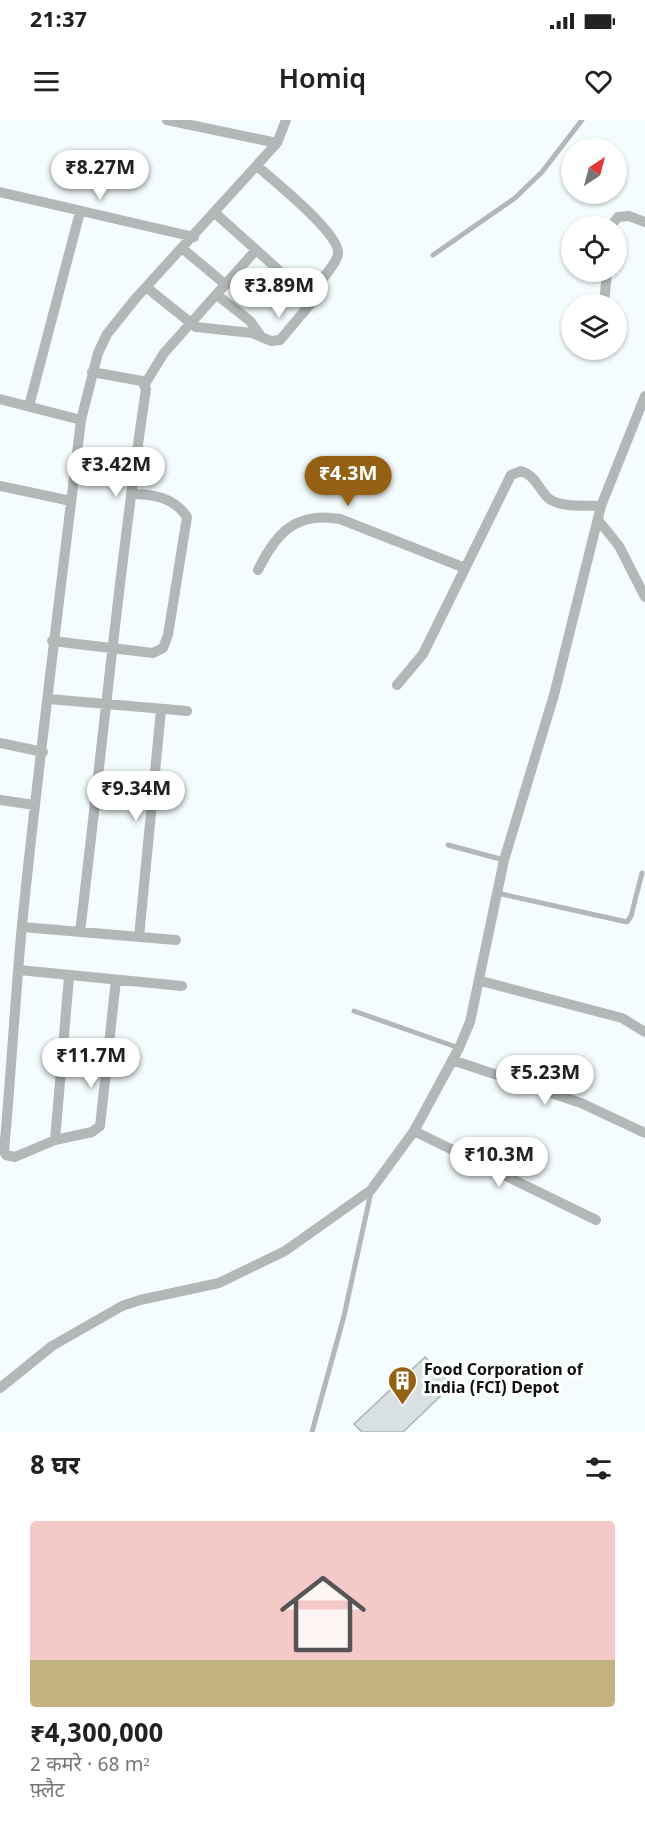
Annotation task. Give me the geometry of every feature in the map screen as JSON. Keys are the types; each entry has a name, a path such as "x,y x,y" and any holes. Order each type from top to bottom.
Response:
{"street":[{"path":"167,120 277,142"},
{"path":"116,980 100,1126 92,1132 56,1140 10,1157 4,1151 5,1078 49,699 52,640 81,420 92,372 98,353 108,334 277,142 286,120"},
{"path":"257,166 322,225 337,248 338,256 308,296"},
{"path":"0,192 194,237"},
{"path":"29,406 80,212"},
{"path":"147,287 190,324 204,329 260,335 271,341 279,340 313,301 215,213"},
{"path":"627,216 645,222"},
{"path":"183,249 226,285"},
{"path":"80,932 107,704 111,648 145,384 164,353 256,250"},
{"path":"217,295 250,321 260,335"},
{"path":"92,372 142,381 145,384"},
{"path":"0,1388 52,1346 112,1311 140,1300 190,1291 232,1278 285,1251 371,1190 414,1131 459,1048 470,1022 481,981 504,860 554,695 601,506 645,396"},
{"path":"0,399 81,420"},
{"path":"397,685 420,660 508,480 515,473 521,471 533,477 547,496 557,502 601,506"},
{"path":"0,486 71,501"},
{"path":"52,640 153,653 163,648 168,635 187,522 185,514 164,498 149,494 131,494"},
{"path":"258,570 268,550 282,533 308,518 322,516 340,519 465,568"},
{"path":"599,521 618,546 645,597"},
{"path":"49,699 187,711"},
{"path":"140,937 160,710"},
{"path":"0,743 43,752"},
{"path":"0,800 35,805"},
{"path":"22,927 176,940"},
{"path":"19,970 69,977 182,986"},
{"path":"56,1140 69,977"},
{"path":"481,981 622,1018 645,1032"},
{"path":"452,1060 581,1103 645,1133"},
{"path":"414,1131 596,1220"}],"lane":[{"path":"433,255 515,198 542,172 582,120"},
{"path":"448,845 504,860"},
{"path":"497,893 627,922 631,916 642,873"},
{"path":"354,1011 459,1048"},
{"path":"312,1432 344,1316 371,1190"}],"building":[{"name":"Food Corporation of India (FCI) Depot","path":"425,1357 452,1385 403,1432 362,1432 354,1424"}],"place":[{"name":"Food Corporation of India (FCI) Depot","path":"403,1406"}]}
